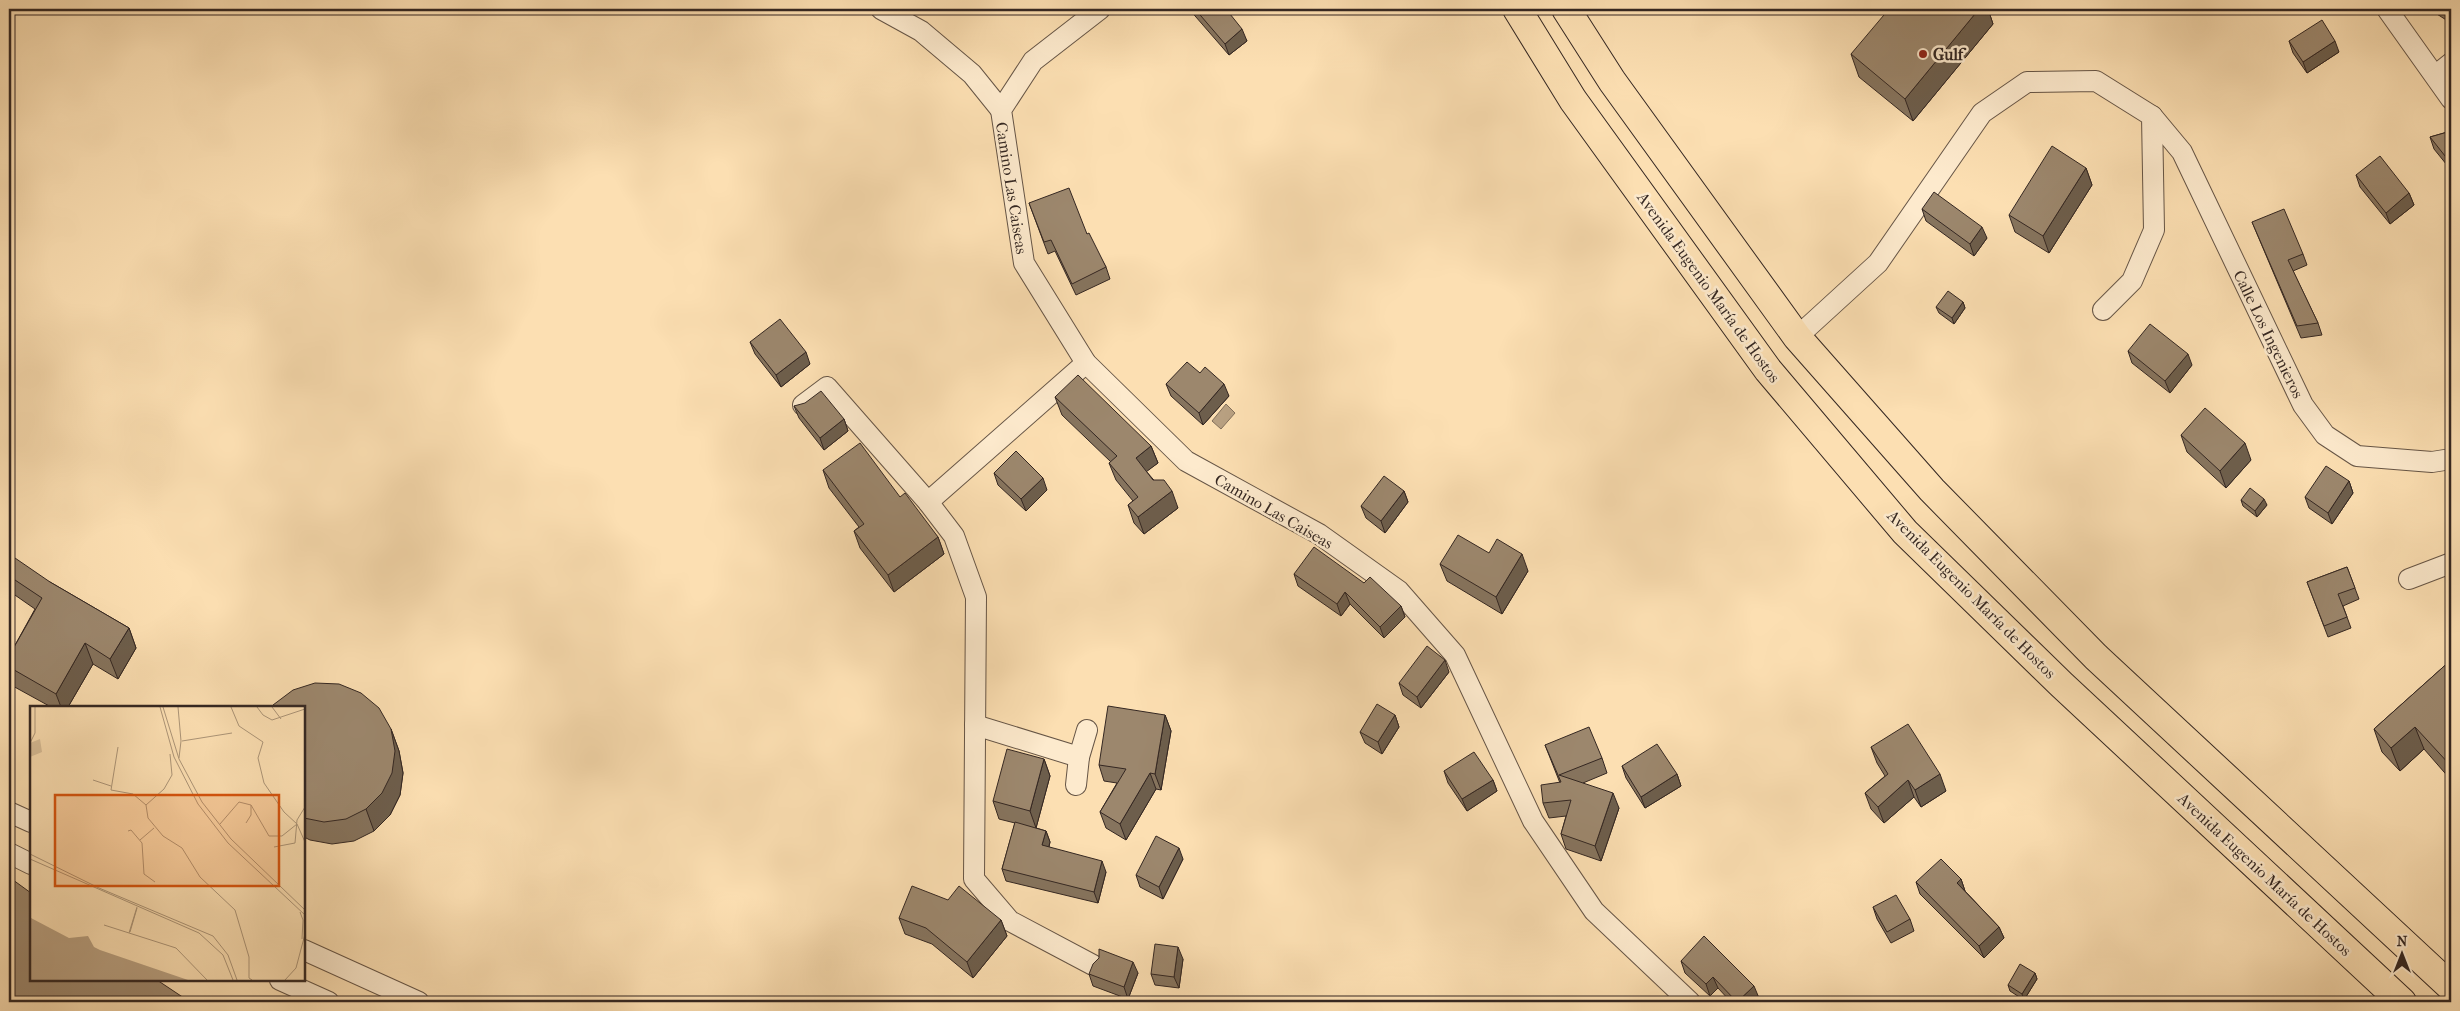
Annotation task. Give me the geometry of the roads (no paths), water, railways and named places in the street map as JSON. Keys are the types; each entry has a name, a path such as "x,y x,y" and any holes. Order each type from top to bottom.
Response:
{"highway":[{"name":"Avenida Eugenio María de Hostos","path":"1517,9 1573,100 1768,370 1905,532 2061,684 2402,1002"},
{"path":"1566,9 1612,81 1797,337 1932,490 2096,657 2451,987"}],"street":[{"path":"881,9 921,31 972,74 1000,110"},
{"name":"Camino Las Caiseas","path":"1100,9 1033,61 1000,110 1024,263 1086,363 1186,461 1319,534 1399,591 1455,655 1532,821 1594,911 1690,1002"},
{"path":"2387,9 2444,69 2451,99"},
{"name":"Calle Los Ingenieros","path":"1797,337 1878,263 1982,113 2027,82 2096,82 2152,116 2182,152 2303,405 2326,435 2357,456 2432,462 2451,460"},
{"path":"2103,310 2132,281 2154,230 2152,116"},
{"path":"928,502 1086,363"},
{"path":"803,405 827,387 928,502 954,536 976,597 974,879 1010,921 1093,965"},
{"path":"2410,578 2451,563"},
{"path":"974,725 1079,757"},
{"path":"1076,785 1079,757 1087,730"},
{"path":"9,812 30,822"},
{"path":"9,853 30,864"},
{"path":"305,950 406,1000"},
{"path":"282,981 329,1002"}],"place":[{"name":"Gulf","path":"1923,54"}]}
